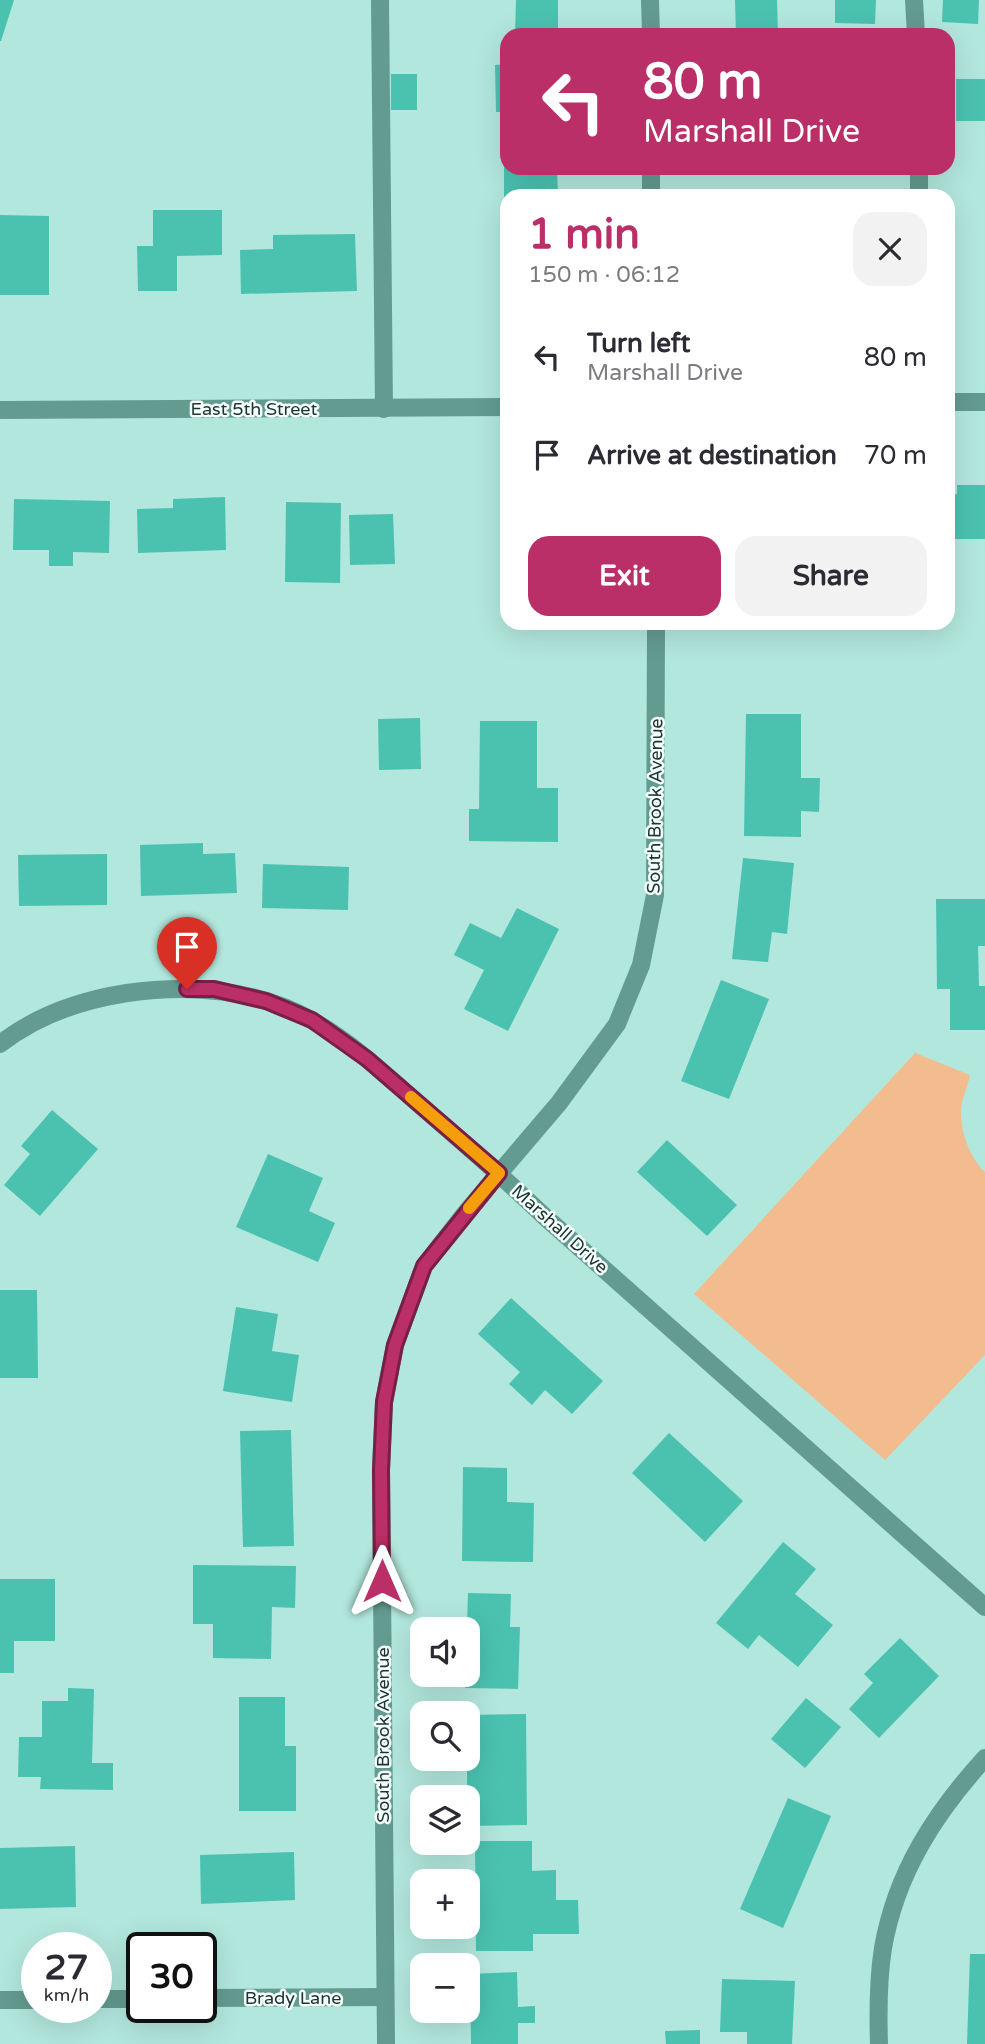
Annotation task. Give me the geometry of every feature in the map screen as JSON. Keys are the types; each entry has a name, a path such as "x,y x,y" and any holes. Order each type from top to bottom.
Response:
{"street":[{"path":"380,0 384,409"},
{"path":"650,0 650,28"},
{"path":"914,0 916,28"},
{"path":"955,402 985,402"},
{"name":"East 5th Street","path":"0,410 500,407"},
{"name":"South Brook Avenue","path":"386,2044 381,1484 384,1402 395,1345 424,1266 559,1103 617,1024 640,965 655,895 656,630"},
{"name":"Marshall Drive","path":"0,1044 13,1034 49,1016 92,999 161,988 214,989 266,1001 312,1020 367,1059 499,1173 554,1225 985,1606"},
{"path":"879,2044 878,2009 883,1949 895,1901 921,1843 953,1793 985,1758"},
{"name":"Brady Lane","path":"217,1998 385,1997"},
{"path":"0,2000 21,2000"}],"shaded area":[{"path":"915,1053 970,1075 961,1117 970,1151 985,1172 985,1355 885,1460 694,1294"}],"building":[{"path":"0,0 14,0 1,41 0,41"},
{"path":"516,0 558,0 558,28 515,28"},
{"path":"735,0 777,0 778,28 736,28"},
{"path":"835,0 876,0 875,24 835,23"},
{"path":"943,0 979,0 978,24 942,22"},
{"path":"495,65 500,65 500,112 496,112"},
{"path":"391,74 417,74 417,110 391,110"},
{"path":"956,79 985,79 985,121 956,121"},
{"path":"504,175 557,175 558,189 504,189"},
{"path":"153,210 222,210 222,255 177,256 177,291 138,291 137,246 153,246"},
{"path":"0,215 49,216 49,295 0,295"},
{"path":"355,234 357,291 241,294 240,250 273,249 273,235"},
{"path":"957,485 985,485 985,539 955,539"},
{"path":"225,497 226,550 138,553 137,509 173,508 173,499"},
{"path":"14,499 110,501 109,553 73,552 73,566 49,566 49,550 13,550"},
{"path":"286,502 341,503 340,583 285,582"},
{"path":"393,514 395,564 350,565 349,515"},
{"path":"746,714 801,714 801,778 820,778 819,812 801,811 801,837 744,836"},
{"path":"420,718 421,769 379,770 378,719"},
{"path":"480,721 537,721 537,788 558,788 558,842 469,841 469,809 479,809"},
{"path":"203,843 203,854 235,853 237,893 141,896 140,845"},
{"path":"107,854 107,905 19,906 18,855"},
{"path":"743,858 794,863 787,934 772,932 768,962 732,959"},
{"path":"263,864 349,867 348,910 262,908"},
{"path":"936,899 985,899 985,946 978,946 979,986 985,986 985,1030 950,1030 950,989 937,989"},
{"path":"517,908 559,929 508,1031 464,1009 484,970 454,955 470,923 501,938"},
{"path":"721,980 769,999 729,1099 681,1081"},
{"path":"52,1110 98,1149 40,1216 4,1185 30,1154 21,1146"},
{"path":"667,1140 737,1205 707,1236 637,1172"},
{"path":"268,1154 323,1178 309,1211 335,1223 318,1262 236,1227"},
{"path":"0,1290 37,1290 38,1378 0,1378"},
{"path":"511,1298 603,1381 572,1414 545,1390 532,1405 509,1384 520,1372 478,1334"},
{"path":"236,1307 278,1314 272,1351 299,1355 292,1402 223,1391"},
{"path":"291,1430 294,1546 243,1547 240,1431"},
{"path":"669,1433 743,1501 705,1542 632,1473"},
{"path":"463,1467 507,1468 507,1502 534,1503 533,1562 462,1561"},
{"path":"783,1542 816,1569 795,1594 833,1625 798,1667 759,1635 748,1649 716,1623"},
{"path":"193,1565 296,1566 295,1608 272,1607 271,1659 213,1658 213,1624 193,1624"},
{"path":"0,1579 55,1579 55,1641 14,1641 14,1673 0,1673"},
{"path":"468,1593 511,1594 510,1627 520,1627 518,1689 465,1688 480,1687 480,1617 467,1617"},
{"path":"900,1638 939,1676 879,1738 849,1709 873,1683 864,1674"},
{"path":"68,1688 94,1689 92,1763 113,1763 113,1790 40,1789 41,1777 18,1777 19,1737 42,1737 42,1701 68,1701"},
{"path":"239,1697 285,1697 285,1746 296,1746 296,1811 239,1811"},
{"path":"806,1698 841,1727 805,1768 771,1739"},
{"path":"526,1714 527,1825 480,1826 480,1785 467,1785 467,1771 480,1771 480,1715"},
{"path":"788,1798 831,1816 783,1928 740,1909"},
{"path":"480,1841 532,1841 532,1871 556,1870 556,1900 578,1900 579,1934 533,1934 533,1951 476,1951 476,1939 480,1939 480,1869 475,1869 475,1855 480,1855"},
{"path":"75,1846 76,1907 0,1909 0,1848"},
{"path":"294,1852 295,1900 201,1904 200,1855"},
{"path":"970,1954 985,1954 985,2044 967,2044"},
{"path":"517,1972 518,2007 535,2006 535,2023 518,2023 518,2044 471,2044 471,2023 480,2023 480,1974"},
{"path":"722,1979 795,1981 792,2044 747,2044 747,2032 720,2032"},
{"path":"700,2030 700,2044 666,2044 665,2031"}],"slow traffic":[{"path":"411,1097 499,1173 469,1208"}],"route":[{"path":"187,989 214,989 266,1001 312,1020 367,1059 499,1173 424,1266 395,1345 384,1402 381,1470 382,1581"}]}
